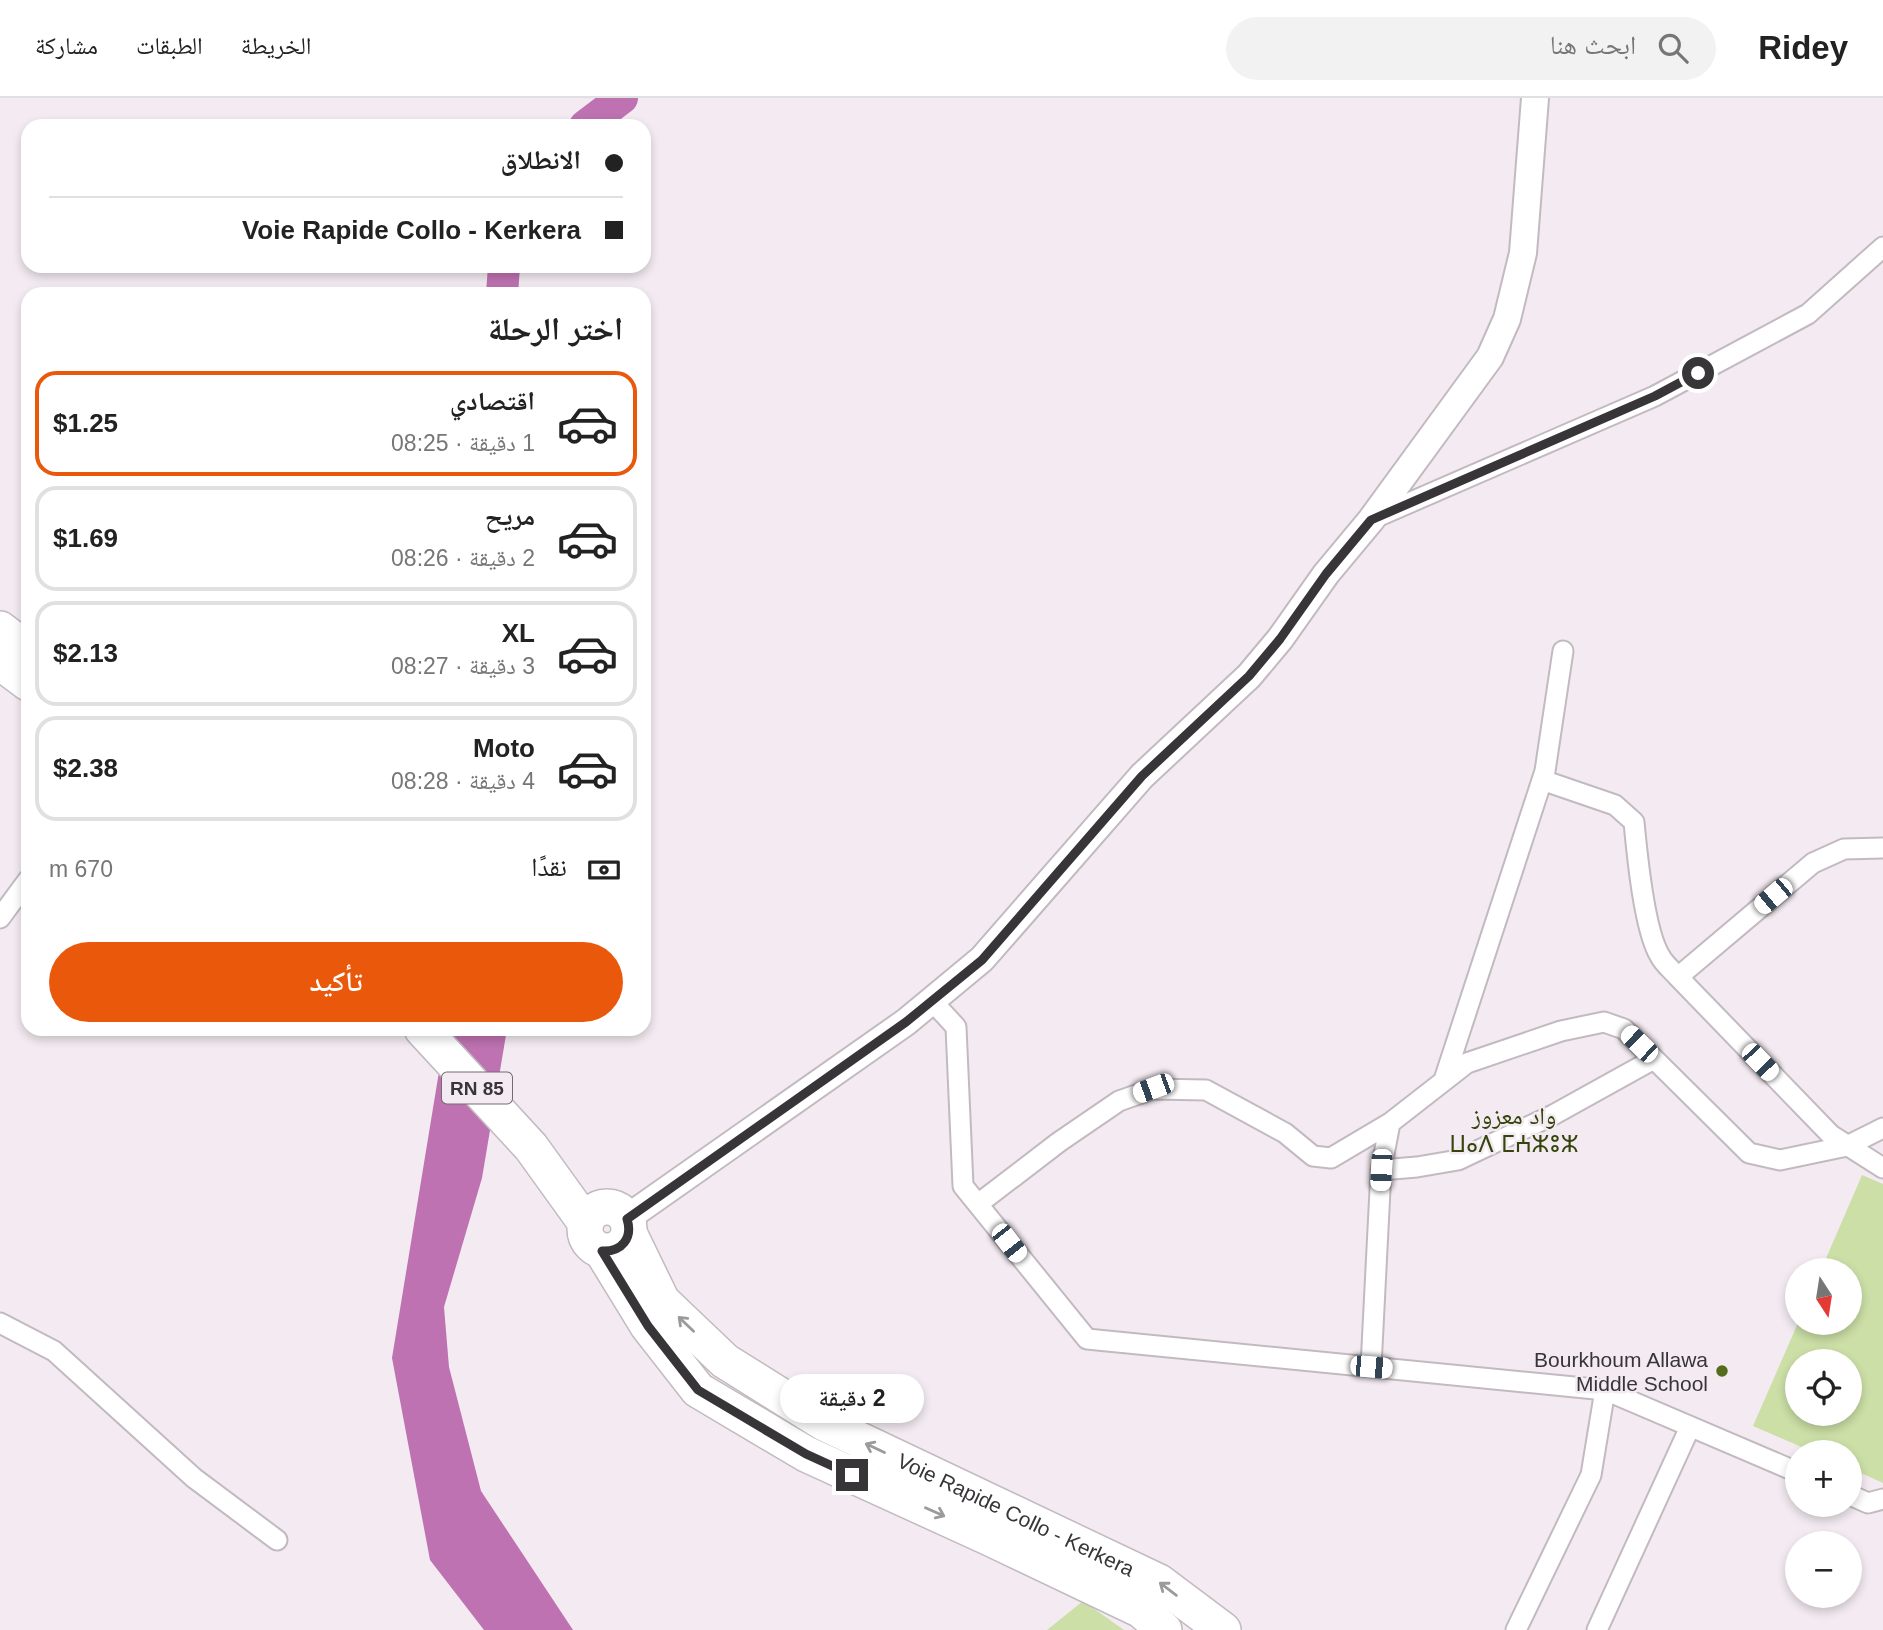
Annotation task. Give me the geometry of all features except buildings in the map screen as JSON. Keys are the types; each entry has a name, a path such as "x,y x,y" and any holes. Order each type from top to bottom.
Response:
{"highway":[{"path":"0,629 21,645"},
{"path":"0,662 21,678"},
{"name":"Voie Rapide Collo - Kerkera","path":"429,1036 538,1140"},
{"name":"Voie Rapide Collo - Kerkera","path":"453,1036 609,1227 662,1301 725,1361 824,1423 1159,1582 1223,1630"},
{"name":"Voie Rapide Collo - Kerkera","path":"609,1227 648,1326 698,1390 806,1454 1141,1610 1164,1630"}],"main road":[{"path":"609,1227 906,1022 982,960 1142,776 1249,676 1280,639 1490,358 1507,319 1522,253 1535,98"}],"street":[{"path":"1371,520 1655,396 1808,314 1883,247"},
{"path":"1444,1080 1542,779 1563,651"},
{"path":"1542,779 1615,805 1634,822 1637,862 1652,936 1660,956 1831,1135 1883,1168"},
{"path":"1678,977 1812,863 1844,849 1883,848"},
{"path":"0,918 21,890"},
{"path":"932,1000 956,1027 963,1186 1087,1339 1605,1390 1785,1467"},
{"path":"978,1204 1059,1142 1119,1101 1153,1088 1206,1090 1285,1133 1313,1156 1332,1158 1390,1123 1467,1063 1561,1031 1604,1022 1623,1029 1749,1153 1780,1160 1846,1146 1883,1128"},
{"path":"1381,1170 1458,1160 1553,1115 1654,1059"},
{"path":"1371,1367 1381,1170 1390,1123"},
{"path":"0,1322 54,1351 194,1478 277,1540"},
{"path":"1516,1630 1591,1475 1605,1390"},
{"path":"1597,1630 1690,1427"},
{"path":"1862,1500 1868,1503 1883,1499"}],"green space":[{"path":"1862,1175 1883,1184 1883,1483 1862,1473 1862,1440 1785,1440 1753,1426 1785,1353 1785,1426 1862,1426 1862,1349 1787,1349 1793,1335 1862,1335 1862,1258 1826,1258"},
{"path":"1083,1601 1124,1630 1047,1630"}],"shaded area":[{"path":"445,1036 506,1036 482,1178 444,1307 449,1367 481,1491 573,1630 484,1630 430,1560 392,1358"}],"waterway":[{"path":"594,119 622,98"},
{"path":"502,287 504,273"}],"place":[{"name":"Bourkhoum Allawa Middle School","path":"1722,1371"}],"district":[{"name":"واد معزوز ⵡⴰⴷ ⵎⵄⵣⵓⵣ","path":"1514,1129"}],"route":[{"path":"852,1475 806,1454 698,1390 648,1326 602,1251 616,1250 627,1240 627,1219 906,1022 982,960 1142,776 1249,676 1280,639 1326,574 1371,520 1655,396 1698,373"}]}
